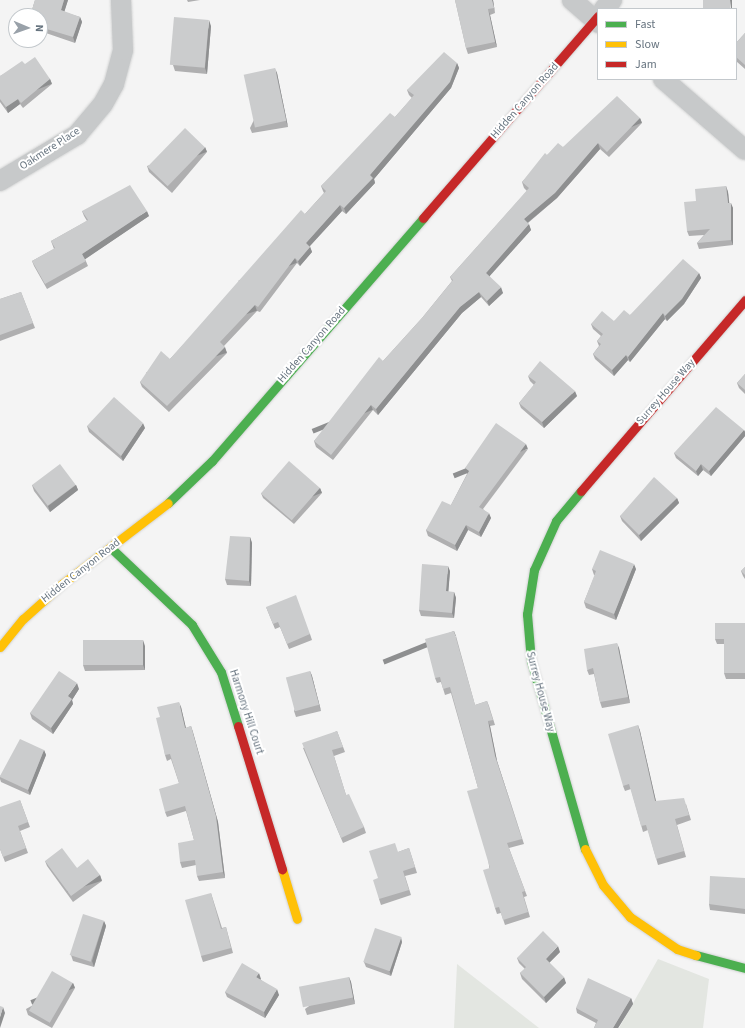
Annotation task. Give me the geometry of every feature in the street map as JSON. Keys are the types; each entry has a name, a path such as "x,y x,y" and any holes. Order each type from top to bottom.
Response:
{"street":[{"name":"Oakmere Place","path":"0,181 77,135 103,104 114,84 123,50 121,0"},
{"path":"572,0 597,16"},
{"name":"Hidden Canyon Road","path":"606,8 612,0"},
{"name":"Hidden Canyon Road","path":"0,647 23,619 62,584 111,548 170,501 212,460 597,19"},
{"path":"664,80 745,150"},
{"name":"Surrey House Way","path":"745,300 556,521 534,570 526,614 531,661 580,838 603,885 630,917 671,946 701,959 745,968"},
{"name":"Harmony Hill Court","path":"111,548 188,621 221,672 297,919"}],"shaded area":[{"path":"658,959 709,979 703,1028 619,1028"},
{"path":"457,964 539,1028 454,1028"}],"building":[{"path":"35,0 64,0 61,10 80,17 73,37 48,29 48,8 33,8"},
{"path":"455,0 492,0 494,8 488,9 495,42 466,48"},
{"path":"703,0 730,0 730,8 703,8"},
{"path":"174,17 209,20 205,68 170,65"},
{"path":"745,33 745,65 737,58 737,42"},
{"path":"444,52 457,63 450,82 370,175 373,178 344,208 340,205 306,243 310,247 298,261 295,258 258,307 255,305 220,342 225,347 167,406 140,382 161,351 170,359 301,210 305,214 326,191 321,186 390,113 395,117 414,95 407,90"},
{"path":"35,57 50,79 21,103 18,99 6,107 0,99 0,76 22,61 25,64"},
{"path":"275,68 286,121 255,127 244,75"},
{"path":"617,96 640,118 607,152 598,143 555,193 524,219 529,224 486,273 501,287 487,301 479,292 460,307 376,409 371,405 331,455 314,441 379,357 383,361 422,318 453,280 450,277 529,188 522,182 545,153 547,155 558,143 563,147"},
{"path":"185,128 205,147 168,186 147,167"},
{"path":"130,185 147,211 82,254 86,261 45,284 32,261 55,248 51,241 88,220 82,211"},
{"path":"726,186 728,203 731,203 731,240 697,243 710,229 687,231 684,202 696,201 695,189"},
{"path":"683,259 699,273 682,299 665,316 663,313 628,357 626,355 612,370 593,354 601,344 597,341 603,334 591,324 602,311 614,321 624,310 630,315"},
{"path":"21,292 33,323 0,335 0,299"},
{"path":"540,361 575,391 542,422 519,403 536,382 528,376"},
{"path":"745,374 745,390 737,383"},
{"path":"114,397 143,423 121,456 87,426"},
{"path":"716,407 744,430 709,471 701,464 696,471 674,453"},
{"path":"496,423 526,444 479,507 489,513 479,532 466,525 455,545 426,530 442,501 451,505 469,471 465,468"},
{"path":"289,461 320,488 292,520 261,493"},
{"path":"60,464 76,485 48,506 32,485"},
{"path":"654,477 677,498 639,535 620,516"},
{"path":"230,536 250,537 249,581 225,579"},
{"path":"600,550 634,564 614,614 584,602 596,571 592,569"},
{"path":"422,564 448,566 446,591 454,592 452,613 419,610"},
{"path":"745,567 745,575 741,571"},
{"path":"296,595 310,634 287,644 278,622 273,624 266,607"},
{"path":"715,623 745,623 745,673 724,673 724,639 715,639"},
{"path":"454,631 475,705 487,701 493,720 488,721 495,756 522,839 507,843 525,891 522,892 528,912 503,920 499,907 495,908 483,870 490,868 467,791 478,788 450,687 443,689 440,677 435,678 425,639"},
{"path":"83,640 143,640 143,665 83,665"},
{"path":"617,643 628,697 600,702 593,668 587,670 584,649"},
{"path":"59,671 77,683 68,696 72,699 51,728 30,713"},
{"path":"310,671 319,705 295,711 286,677"},
{"path":"179,702 185,728 191,726 216,816 223,872 197,876 195,860 180,862 178,843 194,840 185,806 165,812 159,789 179,783 170,754 165,755 156,718 160,717 157,707"},
{"path":"638,725 655,801 684,798 689,815 675,819 684,851 656,859 646,825 641,826 629,784 623,786 608,734"},
{"path":"337,731 343,747 332,750 346,795 349,794 364,827 341,838 302,743"},
{"path":"20,739 44,750 28,790 0,777"},
{"path":"20,800 28,822 18,826 26,848 3,857 0,849 0,807"},
{"path":"395,843 398,852 409,848 415,867 403,871 409,890 379,899 373,880 378,878 369,851"},
{"path":"62,848 77,868 88,859 100,875 71,896 45,861"},
{"path":"710,876 745,878 745,909 709,904"},
{"path":"211,893 221,929 226,927 231,948 201,956 185,900"},
{"path":"83,914 104,921 91,962 70,955"},
{"path":"375,928 401,937 390,971 363,962"},
{"path":"543,931 558,946 546,959 564,977 544,997 520,973 526,967 517,958"},
{"path":"242,963 259,973 256,977 277,989 264,1012 225,992"},
{"path":"52,971 73,983 50,1023 29,1011"},
{"path":"349,977 353,998 303,1007 299,987"},
{"path":"588,978 631,998 613,1028 594,1028 598,1020 576,1008"},
{"path":"0,1006 3,1007 0,1017"}],"traffic: fast":[{"path":"168,503 212,461 423,218"},
{"path":"581,491 556,521 534,570 527,614 531,661 585,849"},
{"path":"111,548 192,625 221,672 238,726"},
{"path":"696,955 745,968"}],"traffic: slow":[{"path":"0,647 23,619 62,584 168,503"},
{"path":"585,849 603,885 630,917 677,949 696,955"},
{"path":"282,869 297,919"}],"traffic: jam":[{"path":"423,218 597,17"},
{"path":"581,491 745,300"},
{"path":"238,726 282,869"}]}
